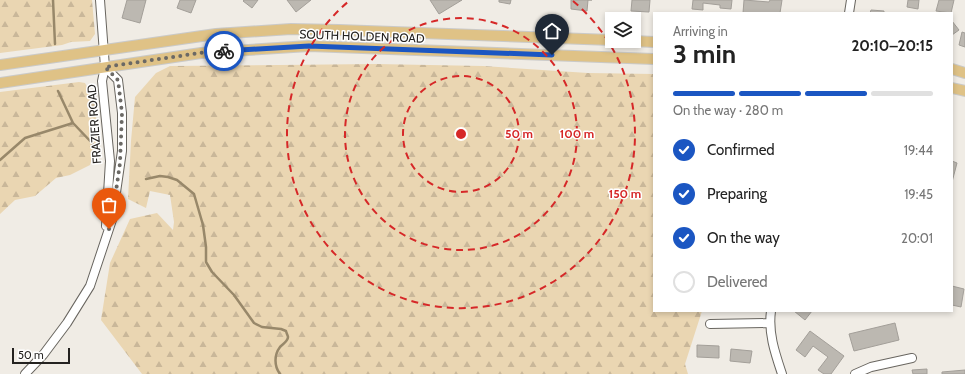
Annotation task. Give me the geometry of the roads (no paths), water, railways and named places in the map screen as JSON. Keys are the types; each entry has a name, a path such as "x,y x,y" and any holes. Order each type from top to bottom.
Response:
{"main road":[{"name":"SOUTH HOLDEN ROAD","path":"0,65 216,34 291,30 354,30 605,40"},
{"path":"641,41 653,42"},
{"name":"SOUTH HOLDEN ROAD","path":"0,82 200,53 309,46 653,59"},
{"path":"953,69 965,73"},
{"path":"953,88 965,91"}],"street":[{"path":"100,0 105,67"},
{"path":"849,12 851,0"},
{"name":"FRAZIER ROAD","path":"105,67 102,81 110,161 106,239"},
{"name":"FRAZIER ROAD","path":"25,374 43,355 67,323 90,286 112,220 118,188 122,151 122,113 118,80 105,67"},
{"path":"771,312 770,322 773,344 782,374"},
{"path":"710,324 770,322"},
{"path":"855,374 871,367 912,358"}],"waterway":[{"path":"53,0 55,44"},
{"path":"58,91 73,123 93,144"},
{"path":"0,160 25,138 73,123"},
{"path":"146,179 160,176 168,177 177,180 194,194 203,225 206,247 206,262 212,272 234,295 254,323 262,327 286,331 288,338 278,350 276,357 276,364 280,374"}]}
